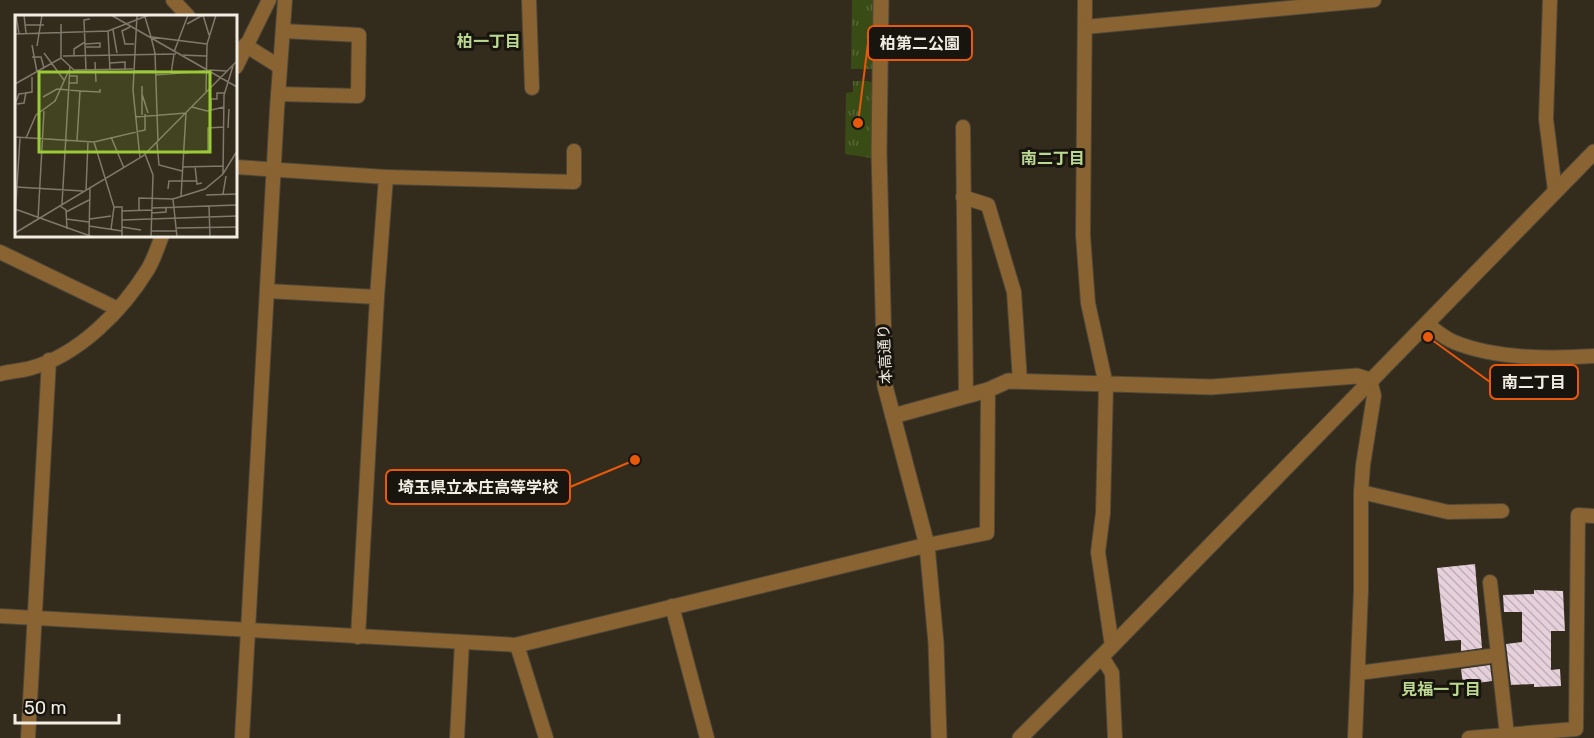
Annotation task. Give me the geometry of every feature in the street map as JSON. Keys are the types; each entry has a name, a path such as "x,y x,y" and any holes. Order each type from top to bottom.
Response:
{"street":[{"path":"173,0 187,15"},
{"path":"237,64 269,0"},
{"path":"242,738 285,0"},
{"path":"529,0 532,88"},
{"name":"本高通り","path":"881,0 879,152 885,386 927,545 936,643 939,738"},
{"path":"1085,0 1083,235 1088,303 1106,385 1103,513 1098,552 1112,673 1115,738"},
{"path":"1085,27 1230,7 1374,0"},
{"path":"1550,0 1546,119 1555,191"},
{"path":"278,94 358,96 360,35 283,31"},
{"path":"245,45 280,67"},
{"path":"963,127 966,396"},
{"path":"237,167 386,177 574,182 574,151"},
{"path":"1020,738 1108,652 1594,152"},
{"path":"358,637 386,177"},
{"path":"963,197 988,206 1006,261 1014,292 1020,381"},
{"path":"0,374 33,368 68,352 97,330 118,309 149,268 162,237"},
{"path":"0,252 118,309"},
{"path":"267,291 377,297"},
{"path":"1427,324 1452,342 1493,354 1570,358 1594,356"},
{"path":"28,738 49,360"},
{"path":"893,416 988,390 1008,381 1211,387 1357,376 1370,380"},
{"path":"1355,738 1361,590 1361,492 1374,396 1370,380"},
{"path":"0,616 517,645 927,545 987,534 988,390"},
{"path":"1361,492 1448,512 1502,511"},
{"path":"1469,738 1576,729 1578,515 1594,516"},
{"path":"1490,582 1507,735"},
{"path":"672,606 706,738"},
{"path":"457,738 462,642"},
{"path":"517,645 546,738"},
{"path":"1358,673 1498,655"}],"green space":[{"path":"852,0 874,0 873,69 851,69"},
{"path":"853,81 872,83 871,158 845,154 846,93 853,92"}],"building":[{"path":"1475,564 1482,648 1461,651 1461,640 1445,641 1437,568"},
{"path":"1534,590 1563,591 1565,631 1551,631 1551,670 1560,669 1561,686 1511,685 1506,644 1522,642 1522,612 1504,612 1503,595 1534,594"},
{"path":"1490,665 1492,681 1463,685 1461,669"}],"place":[{"name":"柏第二公園","path":"858,123"},
{"name":"南二丁目","path":"1428,337"},
{"name":"埼玉県立本庄高等学校","path":"635,460"}],"district":[{"name":"柏一丁目","path":"489,41"},
{"name":"南二丁目","path":"1053,158"},
{"name":"見福一丁目","path":"1441,689"}]}
